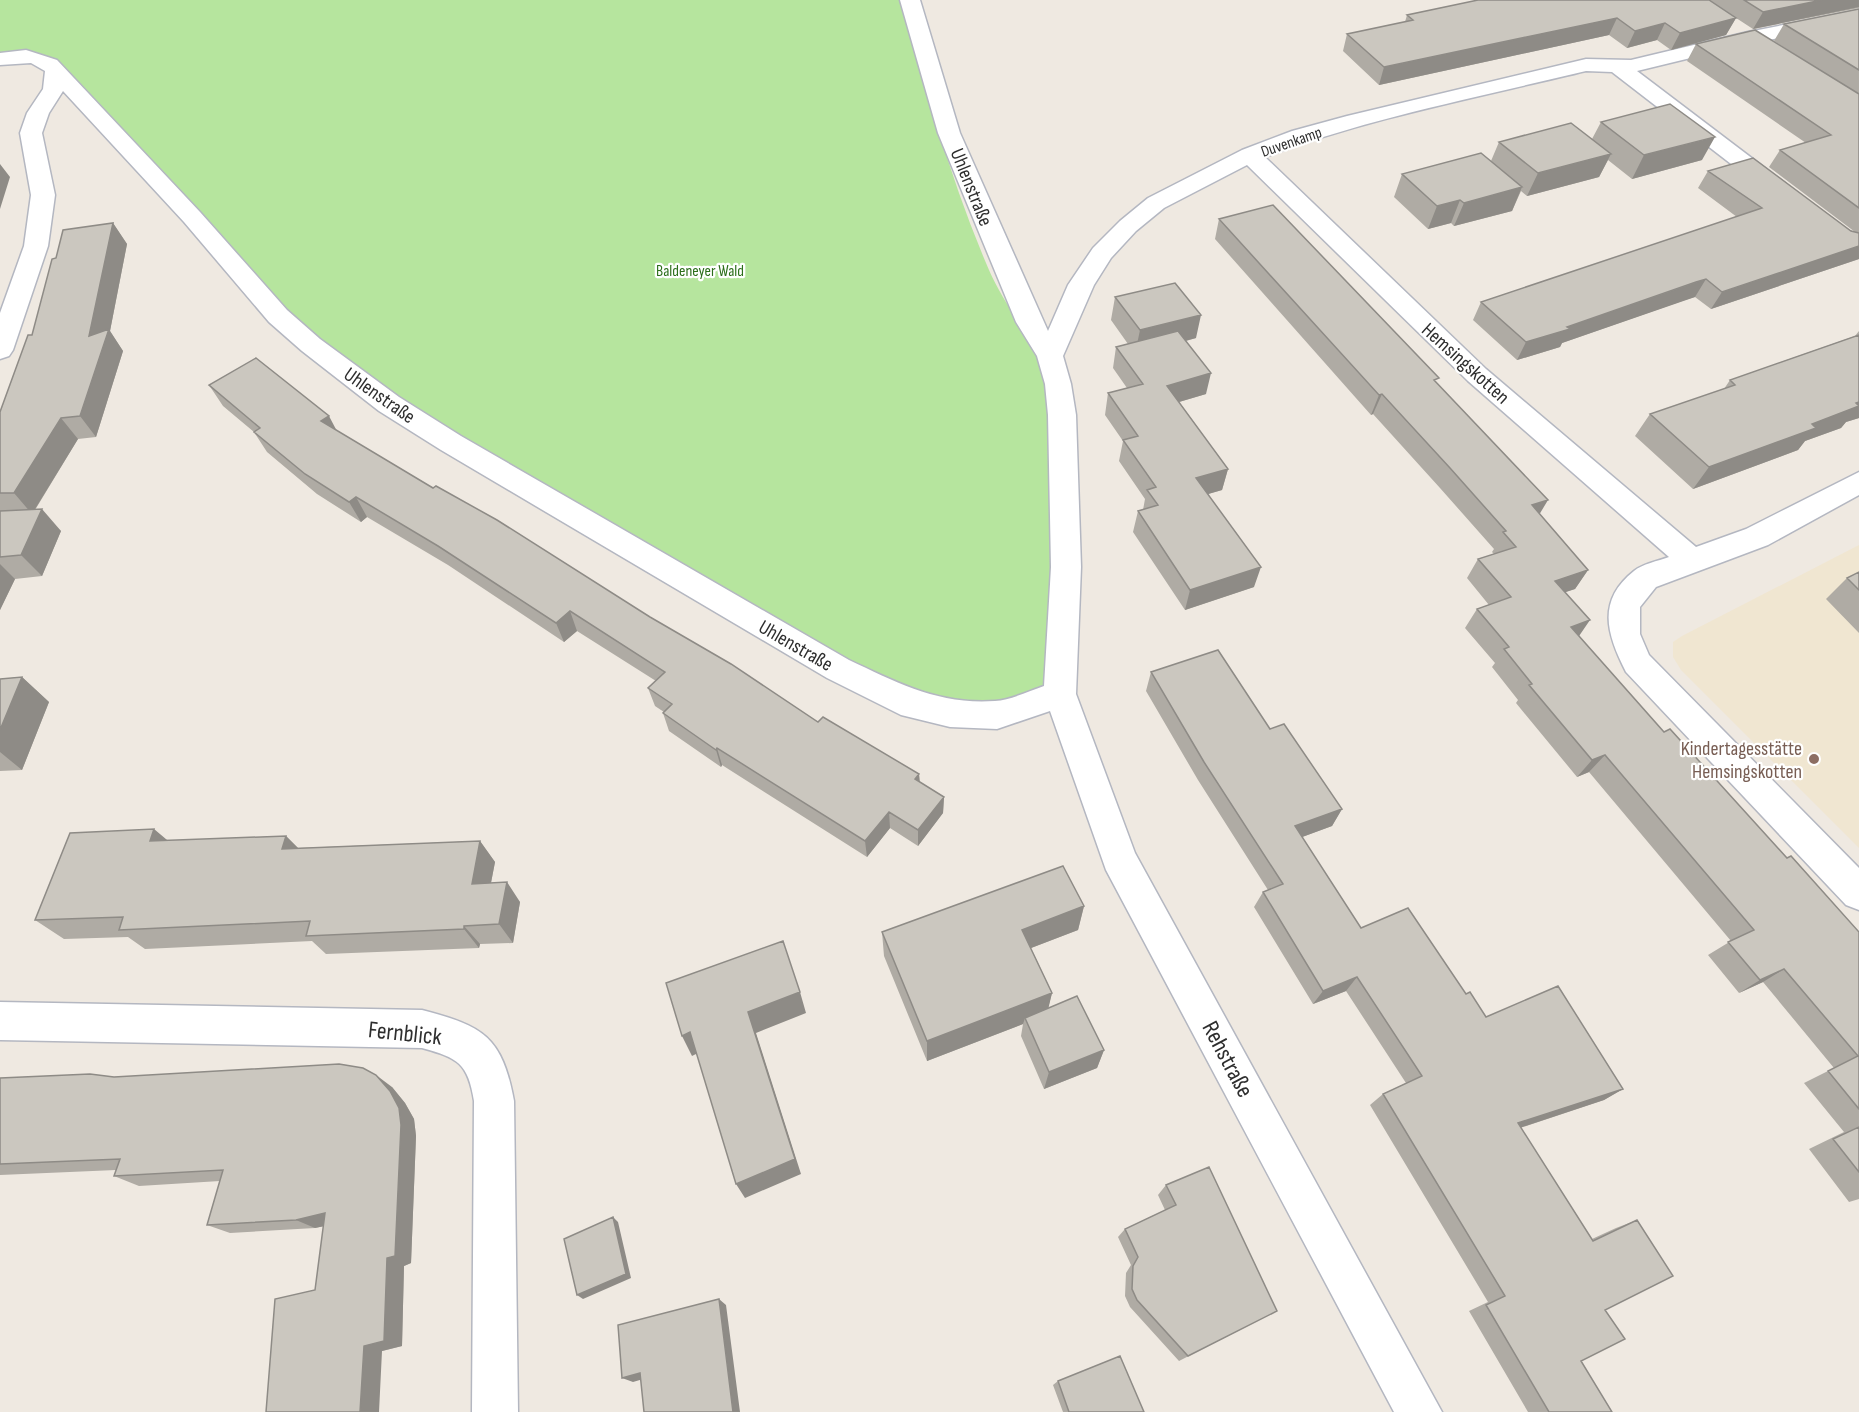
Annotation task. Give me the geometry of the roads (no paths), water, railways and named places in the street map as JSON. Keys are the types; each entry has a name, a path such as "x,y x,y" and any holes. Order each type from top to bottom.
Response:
{"street":[{"name":"Uhlenstraße","path":"0,59 20,55 33,57 43,60 56,71 278,316 320,352 388,404 838,669 913,705 950,713 997,715 1060,694 1066,567 1062,415 1058,384 1050,356 1029,322 949,133 910,0"},
{"name":"Duvenkamp","path":"1050,356 1081,285 1102,253 1128,226 1164,198 1250,155 1300,136 1354,121 1586,65 1625,67 1748,38 1859,16"},
{"path":"1728,25 1778,56"},
{"path":"1625,67 1794,200"},
{"path":"0,350 36,246 43,195 31,132 38,113 54,89 56,71"},
{"name":"Hemsingskotten","path":"1250,155 1469,368 1692,560"},
{"path":"1859,482 1756,537 1645,579 1624,604 1624,634 1637,663 1859,893"},
{"name":"Rehstraße","path":"1060,694 1119,859 1419,1412"},
{"name":"Fernblick","path":"0,1021 422,1029 453,1038 474,1048 490,1074 494,1101 495,1412"}],"place":[{"name":"Kindertagesstätte Hemsingskotten","path":"1814,759"}],"park label":[{"name":"Baldeneyer Wald","path":"700,270"}]}
